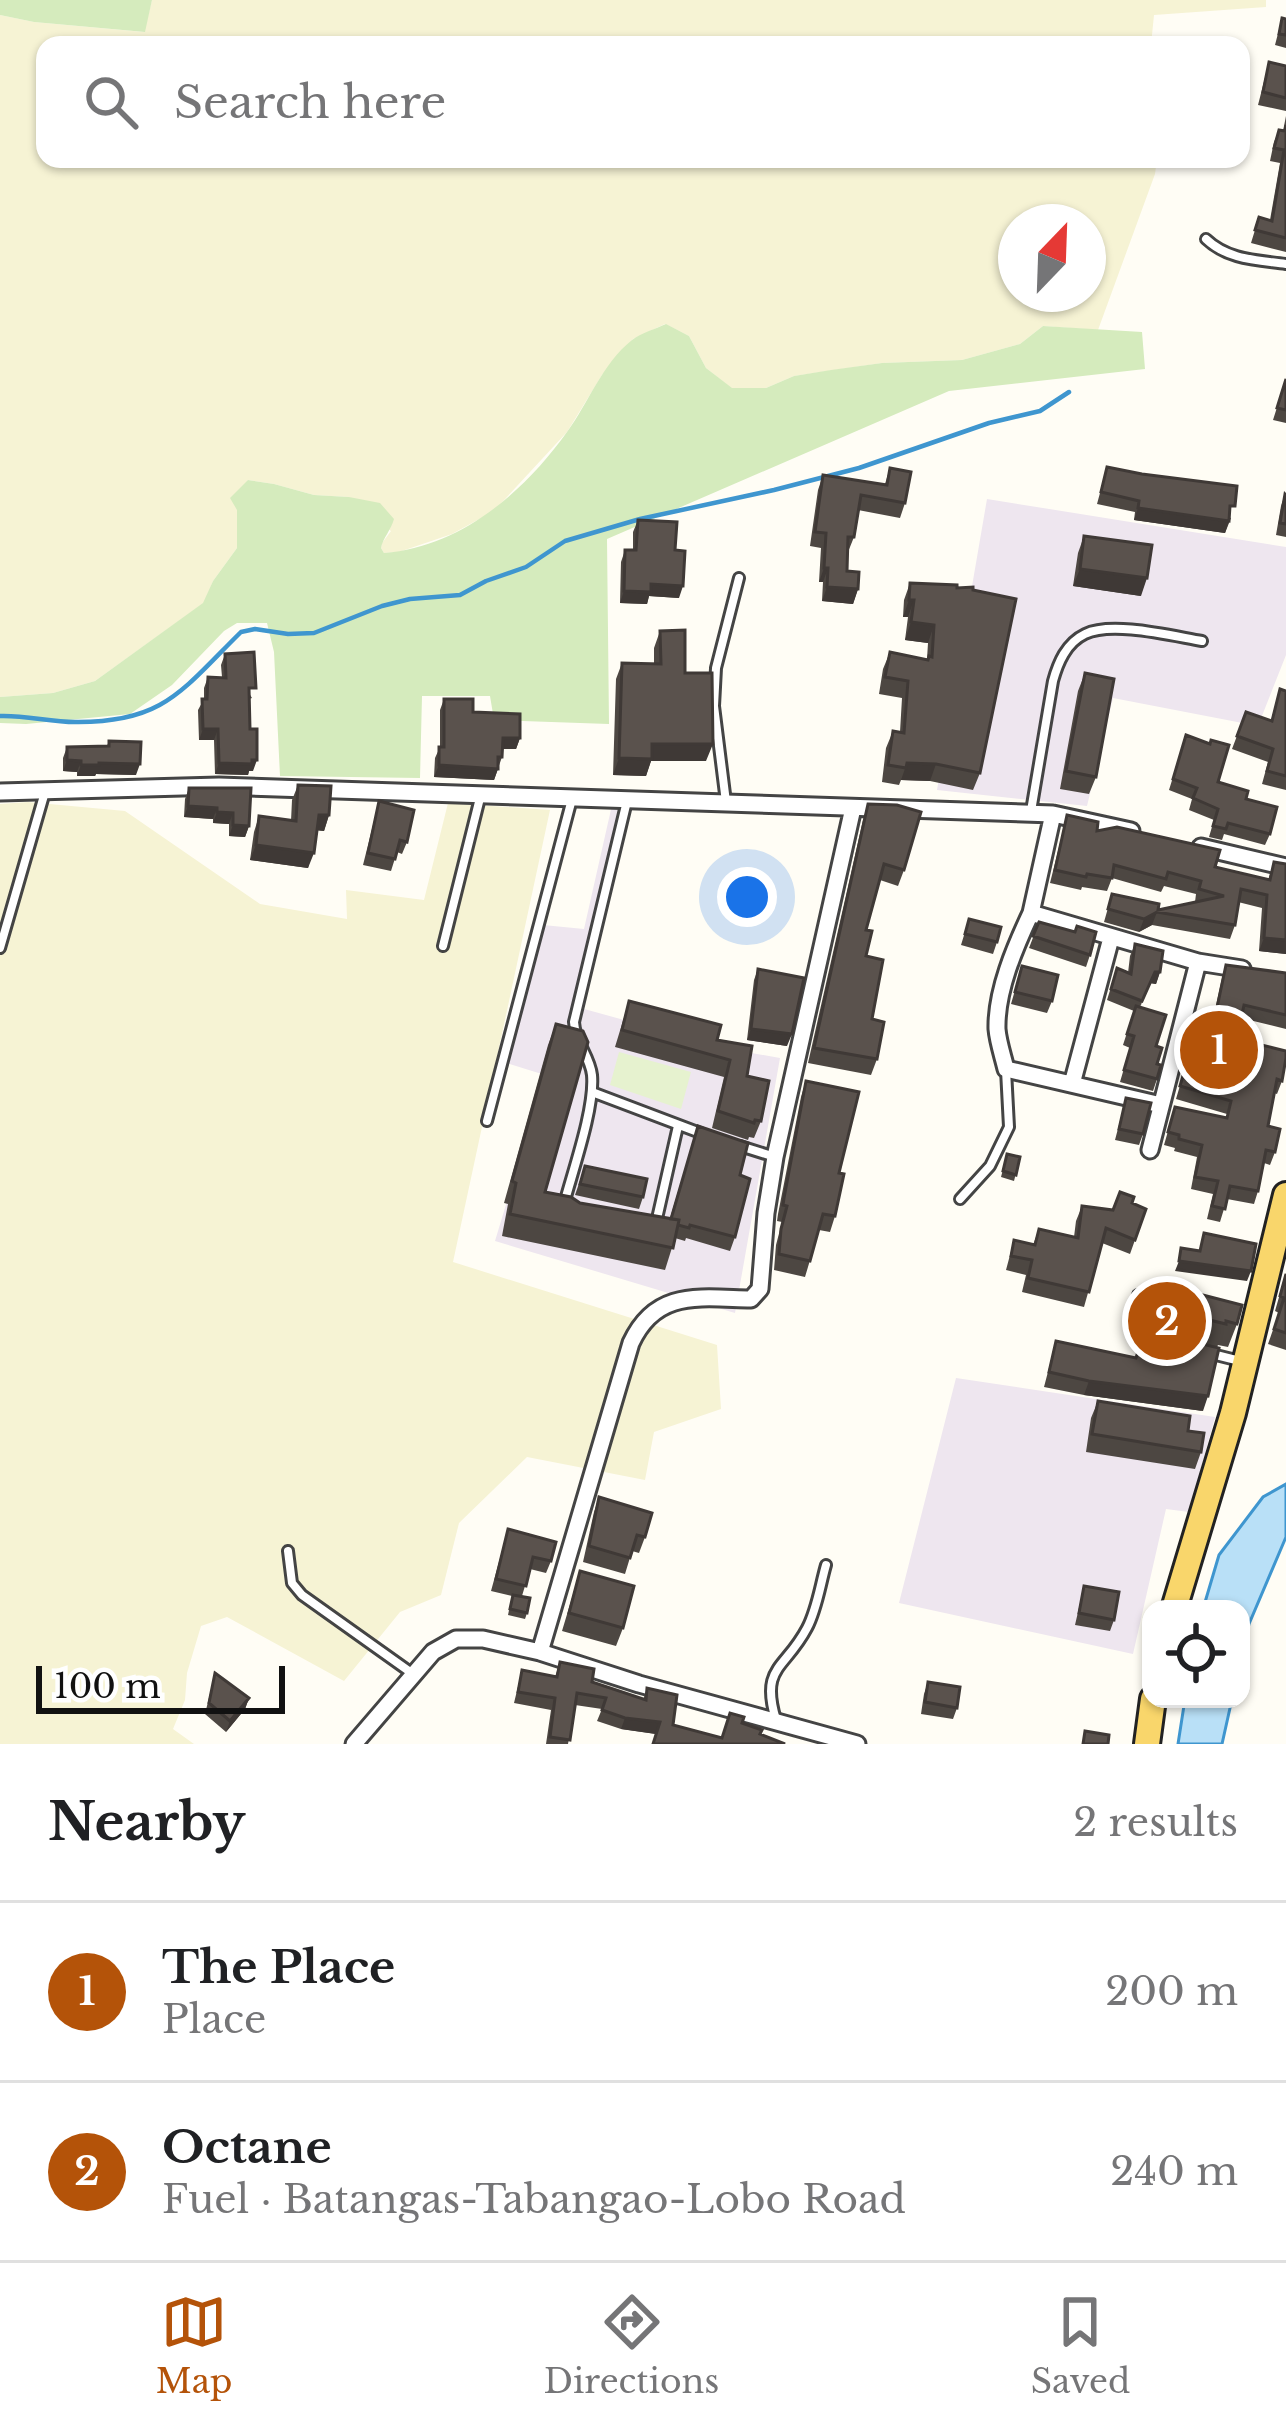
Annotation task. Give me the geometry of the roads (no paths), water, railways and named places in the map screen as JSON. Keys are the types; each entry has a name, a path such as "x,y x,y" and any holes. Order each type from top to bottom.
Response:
{"main road":[{"path":"1177,1600 1246,1363 1246,1322 1286,1195"},
{"path":"1147,1744 1152,1708"}],"street":[{"path":"0,792 219,786 1030,813 1146,835"},
{"path":"540,1652 640,1324 666,1304 751,1299 760,1289 775,1157 853,808"},
{"path":"1053,814 1031,913 1003,992 998,1029 1006,1069 1162,1105"},
{"path":"1193,845 1286,866"},
{"path":"1031,913 1198,962 1264,973"},
{"path":"1072,1084 1111,938"},
{"path":"1150,1150 1198,962"},
{"path":"354,1744 433,1652 456,1639 540,1652 857,1744"}],"lane":[{"path":"1206,238 1232,256 1286,264"},
{"path":"726,803 714,706 716,668 739,578"},
{"path":"1030,813 1053,681 1070,644 1087,632 1132,629 1202,641"},
{"path":"0,948 45,790"},
{"path":"443,946 482,793"},
{"path":"487,1121 573,797"},
{"path":"567,1214 563,1209 592,1092 590,1067 574,1022 628,799"},
{"path":"960,1199 990,1166 1009,1127 1006,1069"},
{"path":"592,1092 717,1138"},
{"path":"650,1229 658,1221 678,1126"},
{"path":"736,1144 775,1157"},
{"path":"1138,1294 1200,1310"},
{"path":"1178,1346 1175,1332 1181,1304"},
{"path":"1200,1352 1246,1363"},
{"path":"288,1551 292,1582 302,1595 414,1675"},
{"path":"776,1722 770,1685 807,1628 826,1565"}],"water":[{"path":"1286,1484 1286,1537 1250,1622 1250,1600 1206,1600 1219,1555 1263,1497"},
{"path":"1184,1708 1230,1708 1222,1744 1178,1744"}],"waterway":[{"path":"0,716 75,722 130,717 186,686 241,632 314,633 382,606 460,595 526,567 565,541 859,468 989,423 1040,411 1069,392"}],"place":[{"name":"The Place","path":"1219,1050"},
{"name":"Octane","path":"1167,1321"}]}
